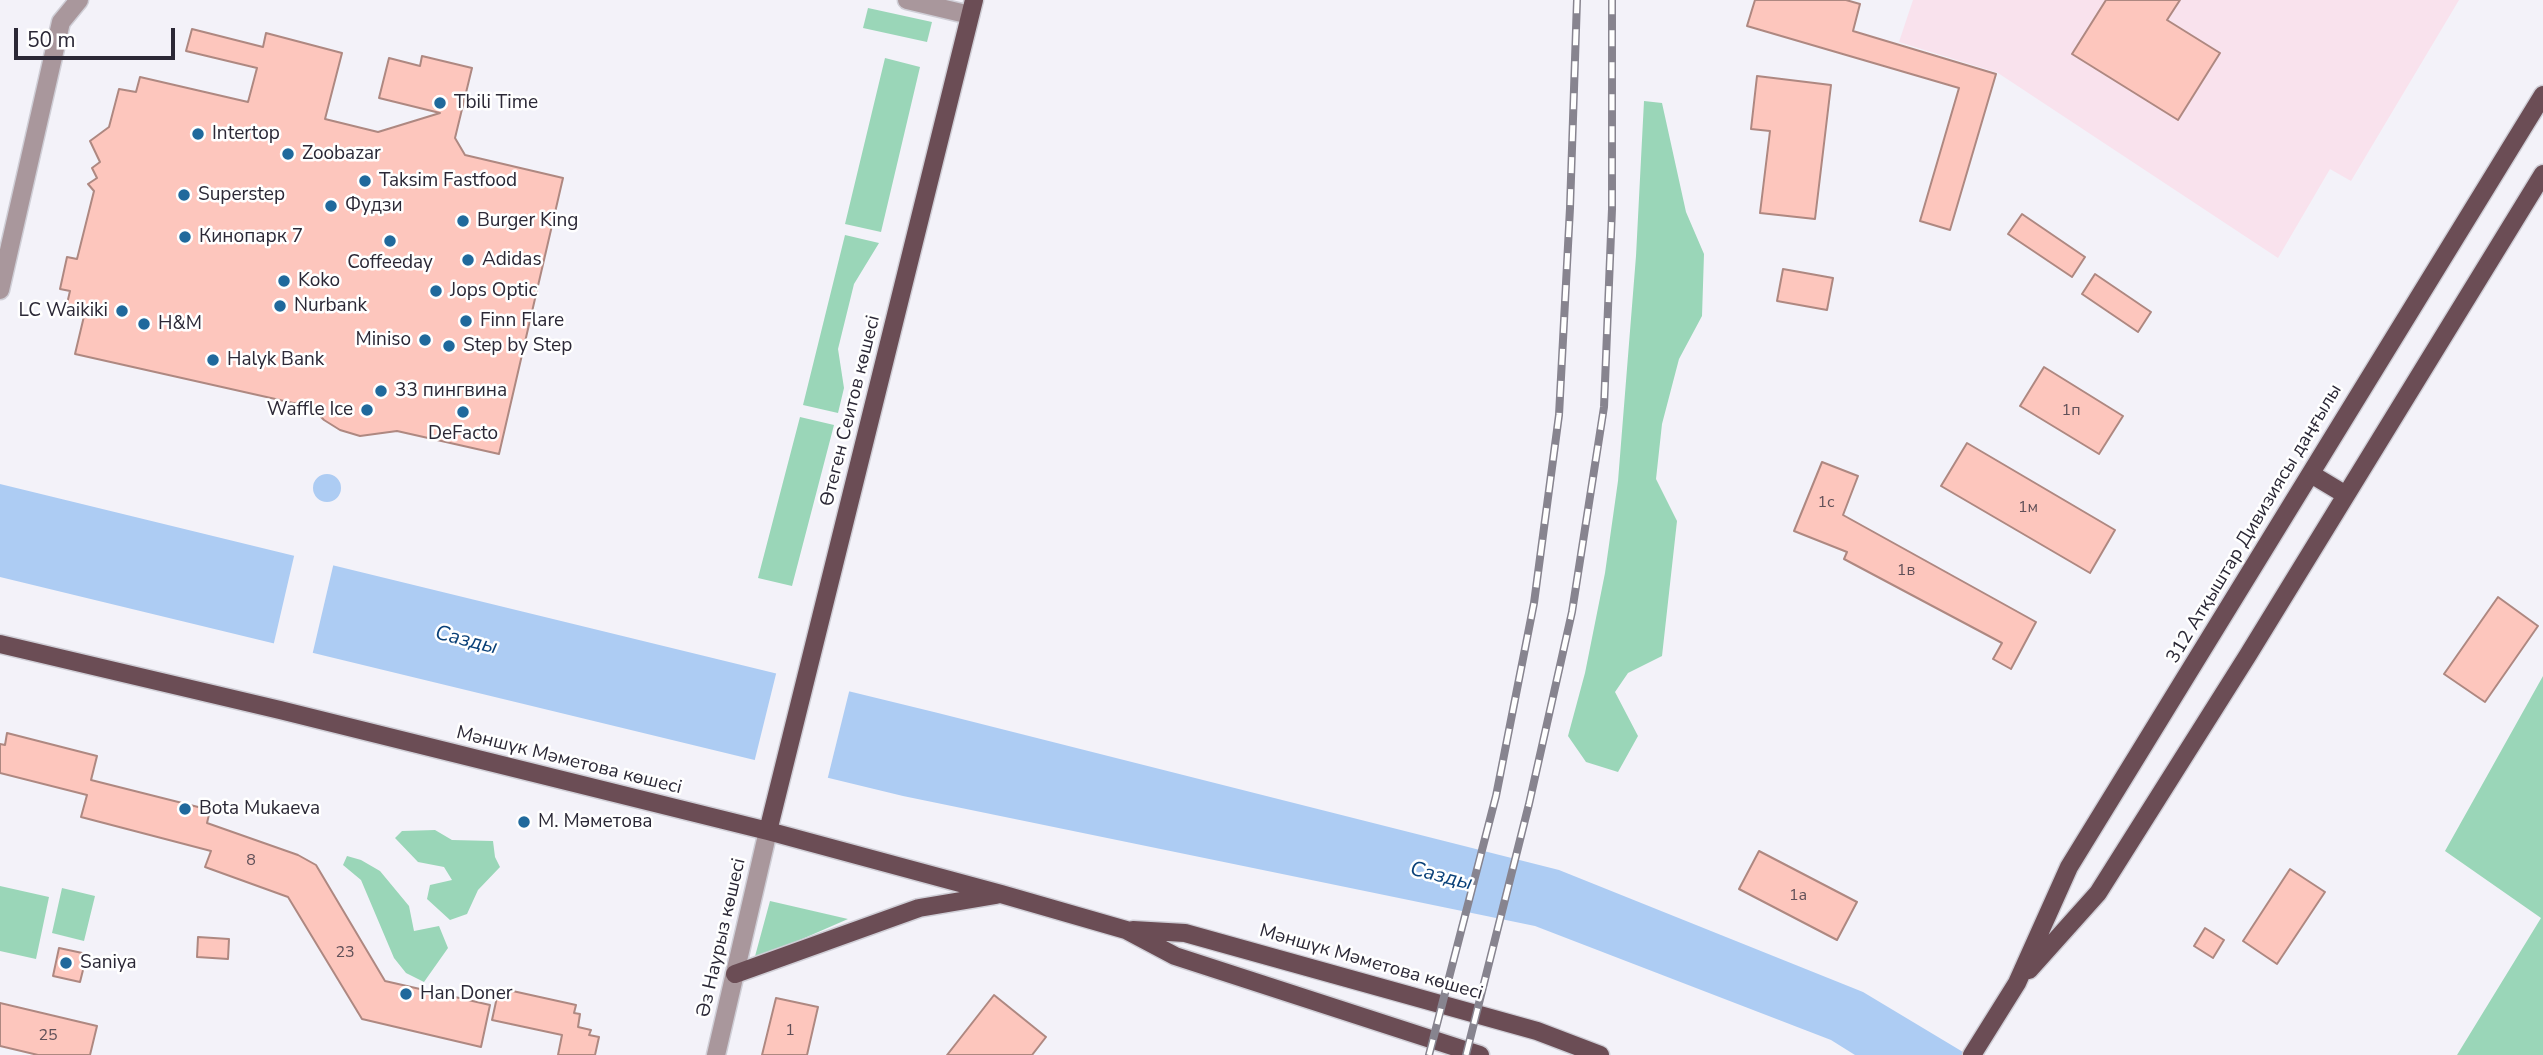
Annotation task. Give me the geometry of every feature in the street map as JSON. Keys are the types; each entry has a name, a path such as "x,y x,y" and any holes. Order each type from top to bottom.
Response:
{"main road":[{"name":"Өтеген Сеитов көшесі","path":"768,831 972,8"},
{"name":"312 Атқыштар Дивизиясы даңғылы","path":"1975,1050 2017,983 2069,867 2543,95"},
{"name":"312 Атқыштар Дивизиясы даңғылы","path":"2017,983 2098,893 2543,174"},
{"path":"2311,474 2346,495"},
{"name":"Мәншүк Мәметова көшесі","path":"0,644 280,710 768,831 1001,894 1126,930 1175,956 1480,1055"},
{"path":"735,974 919,908 1001,894"},
{"name":"Мәншүк Мәметова көшесі","path":"1126,930 1185,933 1538,1031 1600,1055"}],"street":[{"path":"0,290 61,22 79,0"},
{"path":"907,0 972,8"},
{"name":"Әз Наурыз көшесі","path":"716,1055 768,831"}],"shaded area":[{"path":"1913,0 2459,0 2351,181 2330,169 2278,258 1998,73 1899,42"}],"green space":[{"path":"868,8 932,22 927,42 863,28"},
{"path":"885,58 920,67 881,232 845,224"},
{"path":"1644,101 1662,103 1686,212 1704,254 1702,316 1679,359 1662,424 1656,479 1677,521 1662,656 1628,673 1615,692 1638,736 1618,772 1586,762 1568,736 1585,673 1605,573 1618,481 1636,256"},
{"path":"845,235 879,243 854,284 838,349 844,388 838,413 803,405"},
{"path":"800,417 834,425 792,586 758,578"},
{"path":"2543,676 2543,1055 2457,1055 2541,918 2445,851"},
{"path":"435,830 452,840 493,841 495,857 500,867 478,890 467,914 450,920 427,899 430,885 452,880 444,867 418,862 395,838 402,831"},
{"path":"347,856 361,860 380,871 409,906 414,931 439,926 448,948 424,982 406,973 394,958 361,880 343,865"},
{"path":"0,886 49,897 36,959 0,951"},
{"path":"62,888 95,896 84,941 52,933"},
{"path":"770,901 848,919 754,960"}],"water":[{"path":"327,474 337,478 341,488 337,498 327,502 317,498 313,488 317,478"},
{"name":"Сазды","path":"0,484 938,713 1559,870 1863,992 1968,1055 1855,1055 1831,1040 1535,926 903,796 0,577"}],"pier":[{"path":"295,552 334,562 312,656 273,647"},
{"path":"777,670 850,688 827,781 754,763"}],"building":[{"path":"1755,0 1846,0 1860,4 1853,31 1996,74 1950,230 1920,221 1959,88 1747,26"},
{"path":"2106,0 2180,0 2167,20 2220,53 2178,120 2072,54"},
{"path":"192,29 263,47 266,33 342,53 325,119 378,132 440,113 379,98 389,58 420,66 422,56 472,68 455,138 465,155 563,178 499,454 397,431 360,436 340,430 324,420 311,407 75,354 85,312 66,308 70,291 60,289 67,257 77,259 94,191 88,184 97,178 92,168 100,162 90,141 109,127 119,89 136,92 140,77 248,102 257,68 186,51"},
{"path":"1757,76 1831,85 1815,219 1760,213 1770,131 1751,129"},
{"path":"2022,214 2085,257 2072,277 2008,234"},
{"path":"1783,269 1833,278 1827,310 1777,301"},
{"path":"2095,274 2151,312 2138,332 2082,294"},
{"path":"2044,367 2123,416 2099,454 2020,406"},
{"path":"1967,443 2115,530 2090,573 1941,486"},
{"path":"1822,462 1858,476 1843,515 2036,622 2011,669 1993,659 2002,643 1844,559 1847,552 1794,531"},
{"path":"2498,597 2538,626 2485,702 2444,674"},
{"path":"7,733 97,756 91,780 210,810 207,823 298,855 316,865 385,981 490,1005 481,1047 362,1019 288,897 205,867 211,851 81,817 87,795 0,773 0,744 5,745"},
{"path":"1759,851 1857,902 1837,940 1739,889"},
{"path":"2290,869 2325,892 2277,964 2243,941"},
{"path":"2205,928 2224,940 2213,958 2194,946"},
{"path":"198,937 229,939 228,959 197,957"},
{"path":"59,948 87,954 80,982 53,976"},
{"path":"499,988 576,1005 574,1013 580,1014 578,1027 591,1030 589,1035 599,1037 595,1055 558,1055 562,1035 492,1020"},
{"path":"994,995 1046,1037 1032,1055 947,1055"},
{"path":"776,998 818,1007 807,1055 762,1055"},
{"path":"0,1003 97,1026 90,1055 38,1055 0,1046"}],"railway":[{"path":"1429,1055 1496,796 1534,603 1559,415 1577,0"},
{"path":"1466,1055 1529,804 1572,612 1604,407 1612,209 1612,0"}],"place":[{"name":"Tbili Time","path":"440,103"},
{"name":"Intertop","path":"198,134"},
{"name":"Zoobazar","path":"288,154"},
{"name":"Taksim Fastfood","path":"365,181"},
{"name":"Superstep","path":"184,195"},
{"name":"Фудзи","path":"331,206"},
{"name":"Burger King","path":"463,221"},
{"name":"Кинопарк 7","path":"185,237"},
{"name":"Coffeeday","path":"390,241"},
{"name":"Adidas","path":"468,260"},
{"name":"Koko","path":"284,281"},
{"name":"Jops Optic","path":"436,291"},
{"name":"Nurbank","path":"280,306"},
{"name":"LC Waikiki","path":"122,311"},
{"name":"Finn Flare","path":"466,321"},
{"name":"H&M","path":"144,324"},
{"name":"Miniso","path":"425,340"},
{"name":"Step by Step","path":"449,346"},
{"name":"Halyk Bank","path":"213,360"},
{"name":"33 пингвина","path":"381,391"},
{"name":"Waffle Ice","path":"367,410"},
{"name":"DeFacto","path":"463,412"},
{"name":"Bota Mukaeva","path":"185,809"},
{"name":"М. Мәметова","path":"524,822"},
{"name":"Saniya","path":"66,963"},
{"name":"Han Doner","path":"406,994"}]}
